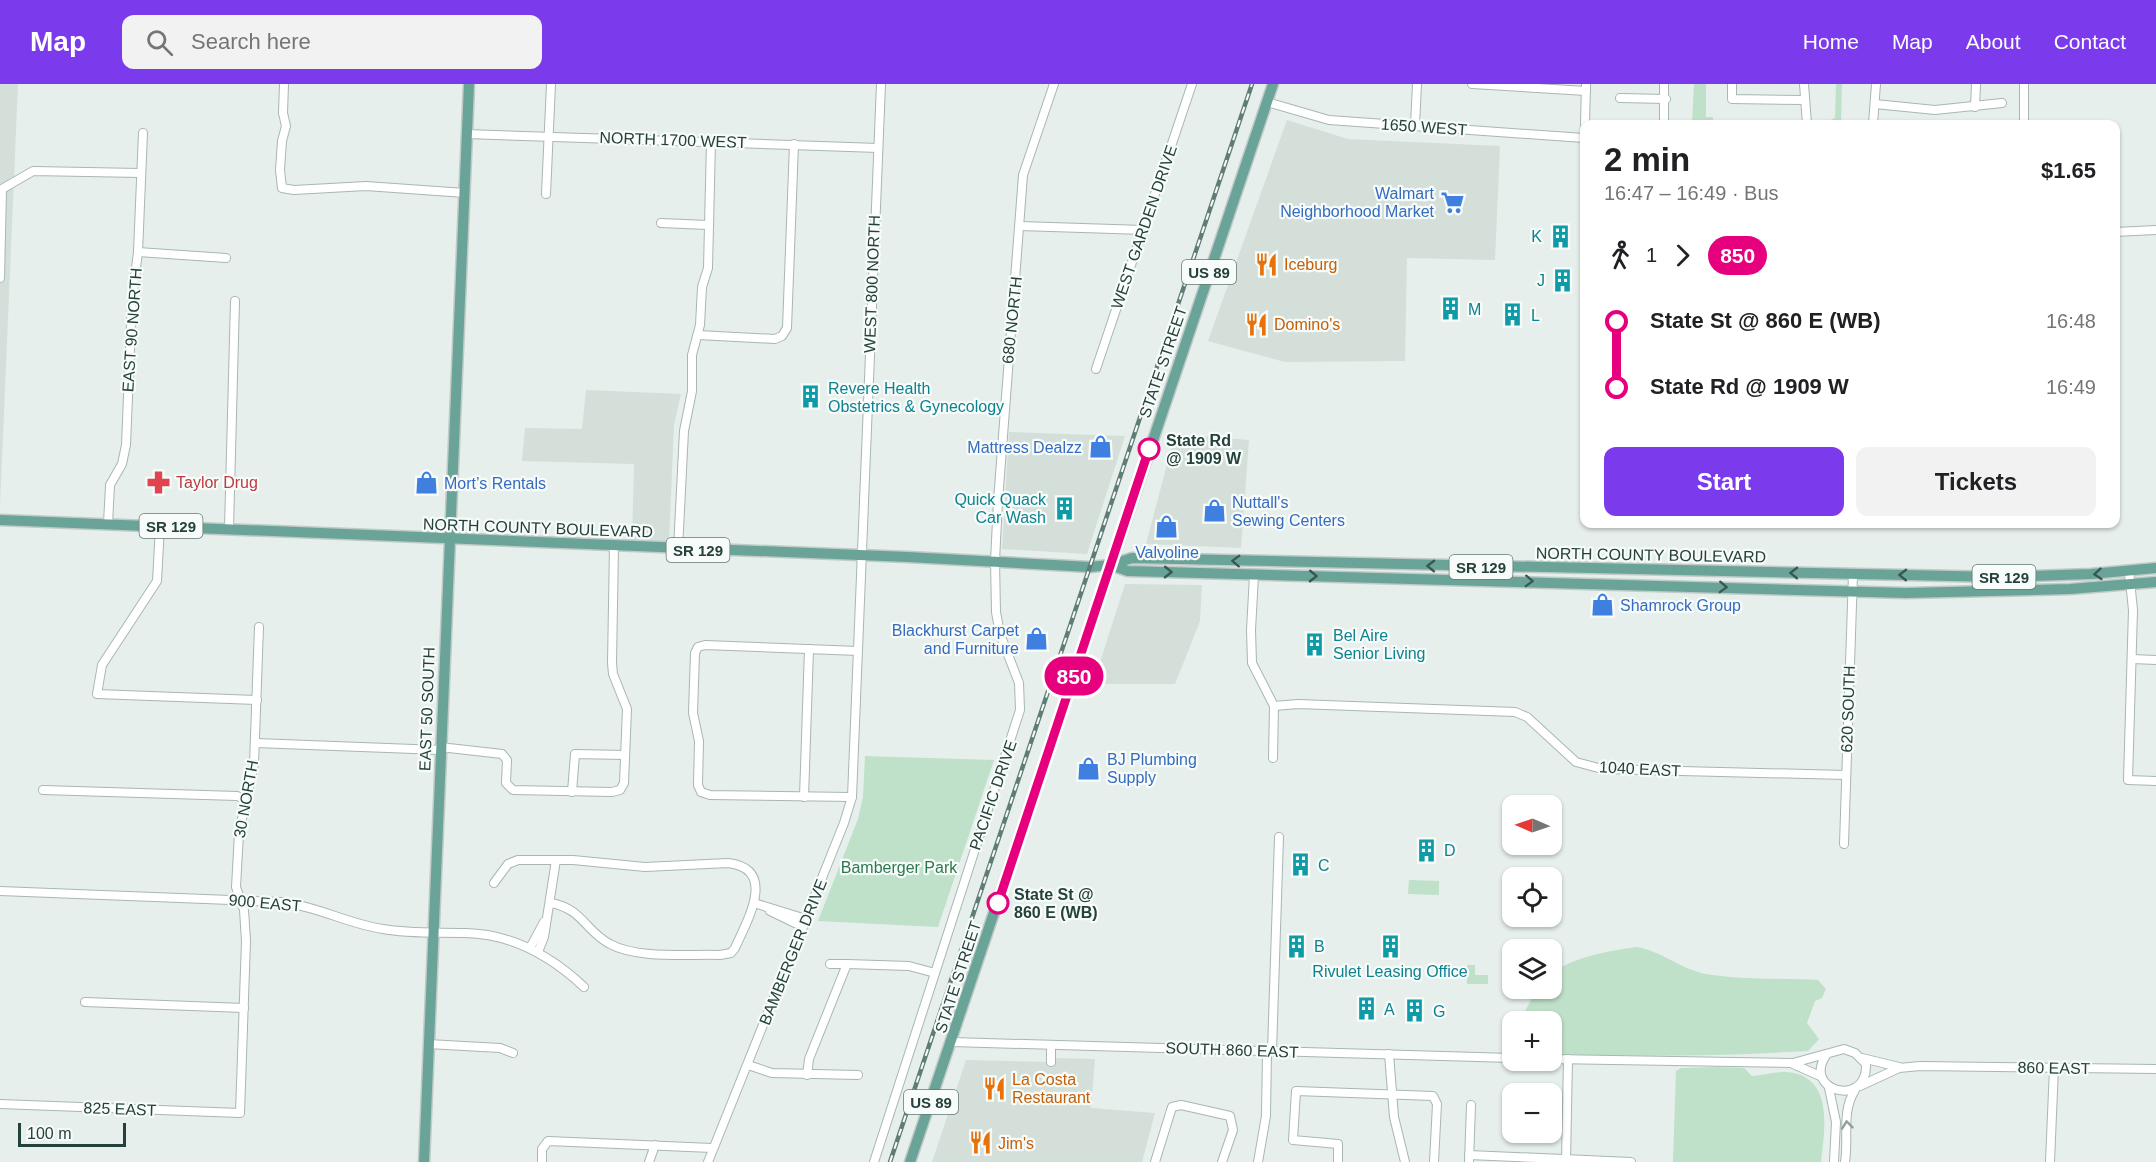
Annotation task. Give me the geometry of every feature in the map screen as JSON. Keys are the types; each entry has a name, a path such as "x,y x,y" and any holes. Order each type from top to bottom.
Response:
{"main road":[{"name":"EAST 50 SOUTH","path":"424,1162 469,84"},
{"name":"STATE STREET","path":"910,1162 1273,84"},
{"name":"NORTH COUNTY BOULEVARD","path":"0,520 995,561 1090,567 1110,565 1133,558 1999,577 2156,568"},
{"name":"NORTH COUNTY BOULEVARD","path":"1110,565 1128,571 1852,591"},
{"name":"SR 129","path":"1852,591 1965,593 2156,582"}],"street":[{"path":"284,84 283,113 286,126 282,141 280,170 282,188 294,190 366,186 465,193"},
{"path":"546,194 550,84"},
{"name":"WEST 800 NORTH","path":"862,556 881,84"},
{"name":"680 NORTH","path":"995,561 1023,175 1054,84"},
{"name":"WEST GARDEN DRIVE","path":"1096,369 1192,84"},
{"path":"1414,126 1417,84"},
{"path":"1472,84 1586,88 1586,120"},
{"path":"1664,84 1664,120"},
{"path":"1732,84 1732,99 1804,100"},
{"path":"1804,84 1806,120"},
{"path":"1873,120 1876,84"},
{"path":"1976,84 1976,107"},
{"path":"2024,84 2024,120"},
{"path":"1620,98 1665,99"},
{"name":"1650 WEST","path":"1267,102 1329,120 1580,138"},
{"path":"1875,104 1935,110 2002,103"},
{"name":"EAST 90 NORTH","path":"108,524 110,485 122,464 126,445 132,300 138,252 143,133"},
{"name":"NORTH 1700 WEST","path":"467,134 878,148"},
{"path":"678,549 684,431 692,391 692,356 698,335 702,287 708,268 711,141"},
{"path":"698,335 775,339 782,336 787,328 794,144"},
{"path":"0,278 3,189 33,171 140,173"},
{"path":"661,223 708,225"},
{"path":"1020,226 1144,230"},
{"path":"2120,232 2156,230"},
{"path":"138,252 226,258"},
{"path":"229,528 235,301"},
{"path":"160,526 157,581 102,665 97,694 257,700"},
{"path":"256,743 440,749 502,754 507,760 508,789 572,792 620,790 624,783 627,709 613,674 612,663 615,546"},
{"name":"BAMBERGER DRIVE","path":"708,1162 805,923 852,797 862,556"},
{"name":"PACIFIC DRIVE","path":"874,1162 1020,710 1019,683 998,623 995,561"},
{"path":"2129,571 2132,585 2132,659 2128,780 2156,781"},
{"name":"620 SOUTH","path":"1844,844 1853,574"},
{"path":"1254,575 1252,663 1274,706 1273,758"},
{"name":"30 NORTH","path":"240,1113 246,941 244,910 236,891 238,843 256,743 260,627"},
{"path":"852,797 710,795 701,792 698,785 699,741 693,713 695,653 698,647 858,651"},
{"path":"804,797 809,649"},
{"path":"2132,659 2156,660"},
{"name":"1040 EAST","path":"1274,706 1298,704 1515,712 1527,717 1576,762 1602,769 1846,775"},
{"path":"572,792 574,754 626,755"},
{"path":"43,790 237,796 246,799"},
{"path":"1258,1162 1266,1116 1279,837"},
{"path":"534,950 544,938 556,860"},
{"path":"494,883 513,861 556,860 645,867 735,863 752,875 756,894 735,948 731,953 720,956 621,949 599,937 583,918 569,908 550,907"},
{"name":"900 EAST","path":"0,891 297,904 382,929 485,934 534,950 559,966 584,987"},
{"path":"754,903 767,909 784,911 805,923"},
{"path":"830,964 909,966 935,973"},
{"path":"807,1075 810,1059 847,964"},
{"path":"84,1002 244,1008"},
{"name":"SOUTH 860 EAST","path":"952,1041 1502,1058"},
{"path":"428,1044 501,1047 513,1053"},
{"path":"1051,1045 1051,1062"},
{"path":"1562,1059 1793,1064 1844,1049 1862,1058 1899,1068"},
{"path":"1389,1054 1391,1094 1405,1162"},
{"path":"1820,1076 1820,1068 1827,1054"},
{"path":"1845,1162 1848,1146 1847,1106 1866,1072 1866,1064 1862,1058"},
{"path":"1565,1161 1568,1059"},
{"path":"1793,1064 1820,1076 1829,1088 1836,1122 1834,1162"},
{"path":"748,1065 772,1073 858,1075"},
{"name":"860 EAST","path":"1899,1068 1951,1066 2156,1069"},
{"path":"1829,1088 1858,1088 1899,1068"},
{"path":"2050,1162 2054,1068"},
{"path":"1338,1162 1338,1144 1293,1140 1296,1091 1430,1095 1436,1099 1434,1162"},
{"name":"825 EAST","path":"0,1104 240,1113"},
{"path":"1155,1162 1172,1107 1181,1105 1230,1116 1233,1130 1222,1162"},
{"path":"1471,1105 1469,1158 1631,1162"},
{"path":"542,1162 542,1149 548,1141 712,1148"},
{"path":"649,1162 655,1145"}],"shaded area":[{"path":"0,84 18,84 0,506"},
{"path":"1287,120 1348,139 1500,146 1495,260 1407,258 1405,361 1285,362 1208,341"},
{"path":"586,390 681,394 674,425 669,542 632,540 634,464 522,461 525,428 582,429"},
{"path":"1009,432 1125,436 1087,554 1002,549"},
{"path":"1175,434 1249,440 1241,548 1146,544"},
{"path":"1125,584 1202,585 1200,621 1175,684 1093,684"},
{"path":"1053,1058 1095,1059 1091,1108 1155,1113 1142,1162 932,1162 966,1060 1052,1062"}],"green space":[{"path":"1694,84 1706,84 1706,117 1713,117 1713,120 1692,120"},
{"path":"1836,84 1842,84 1841,120 1831,120 1835,118"},
{"name":"Bamberger Park","path":"865,756 994,760 938,927 818,921 858,819 863,797"},
{"path":"1409,880 1439,881 1439,895 1408,894"},
{"path":"1637,947 1706,974 1747,978 1818,980 1826,989 1822,998 1815,1001 1807,1023 1819,1039 1808,1051 1682,1056 1562,1054 1562,1011 1525,1011 1532,999 1562,999 1562,966 1603,953"},
{"path":"1467,965 1475,965 1475,975 1488,975 1488,984 1467,984"},
{"path":"1681,1068 1744,1068 1752,1076 1789,1072 1807,1078 1816,1087 1824,1110 1821,1162 1673,1162 1676,1071"}],"railway":[{"path":"890,1162 1252,84"}],"bus line":[{"name":"850","path":"998,903 1149,449"}],"place":[{"name":"Walmart Neighborhood Market","path":"1452,202"},
{"name":"K","path":"1560,236"},
{"name":"Iceburg","path":"1266,264"},
{"name":"J","path":"1563,280"},
{"name":"M","path":"1450,309"},
{"name":"L","path":"1513,315"},
{"name":"Domino's","path":"1256,324"},
{"name":"Revere Health Obstetrics & Gynecology","path":"810,397"},
{"name":"Mattress Dealzz","path":"1100,447"},
{"name":"State Rd @ 1909 W","path":"1149,449"},
{"name":"Taylor Drug","path":"158,482"},
{"name":"Mort’s Rentals","path":"426,483"},
{"name":"Quick Quack Car Wash","path":"1064,508"},
{"name":"Nuttall's Sewing Centers","path":"1214,511"},
{"name":"Valvoline","path":"1167,527"},
{"name":"Shamrock Group","path":"1602,605"},
{"name":"Blackhurst Carpet and Furniture","path":"1037,639"},
{"name":"Bel Aire Senior Living","path":"1315,644"},
{"name":"BJ Plumbing Supply","path":"1089,768"},
{"name":"D","path":"1426,850"},
{"name":"C","path":"1300,865"},
{"name":"State St @ 860 E (WB)","path":"998,903"},
{"name":"B","path":"1296,946"},
{"name":"Rivulet Leasing Office","path":"1390,946"},
{"name":"A","path":"1366,1009"},
{"name":"G","path":"1415,1011"},
{"name":"La Costa Restaurant","path":"994,1088"},
{"name":"Jim's","path":"980,1143"}]}
